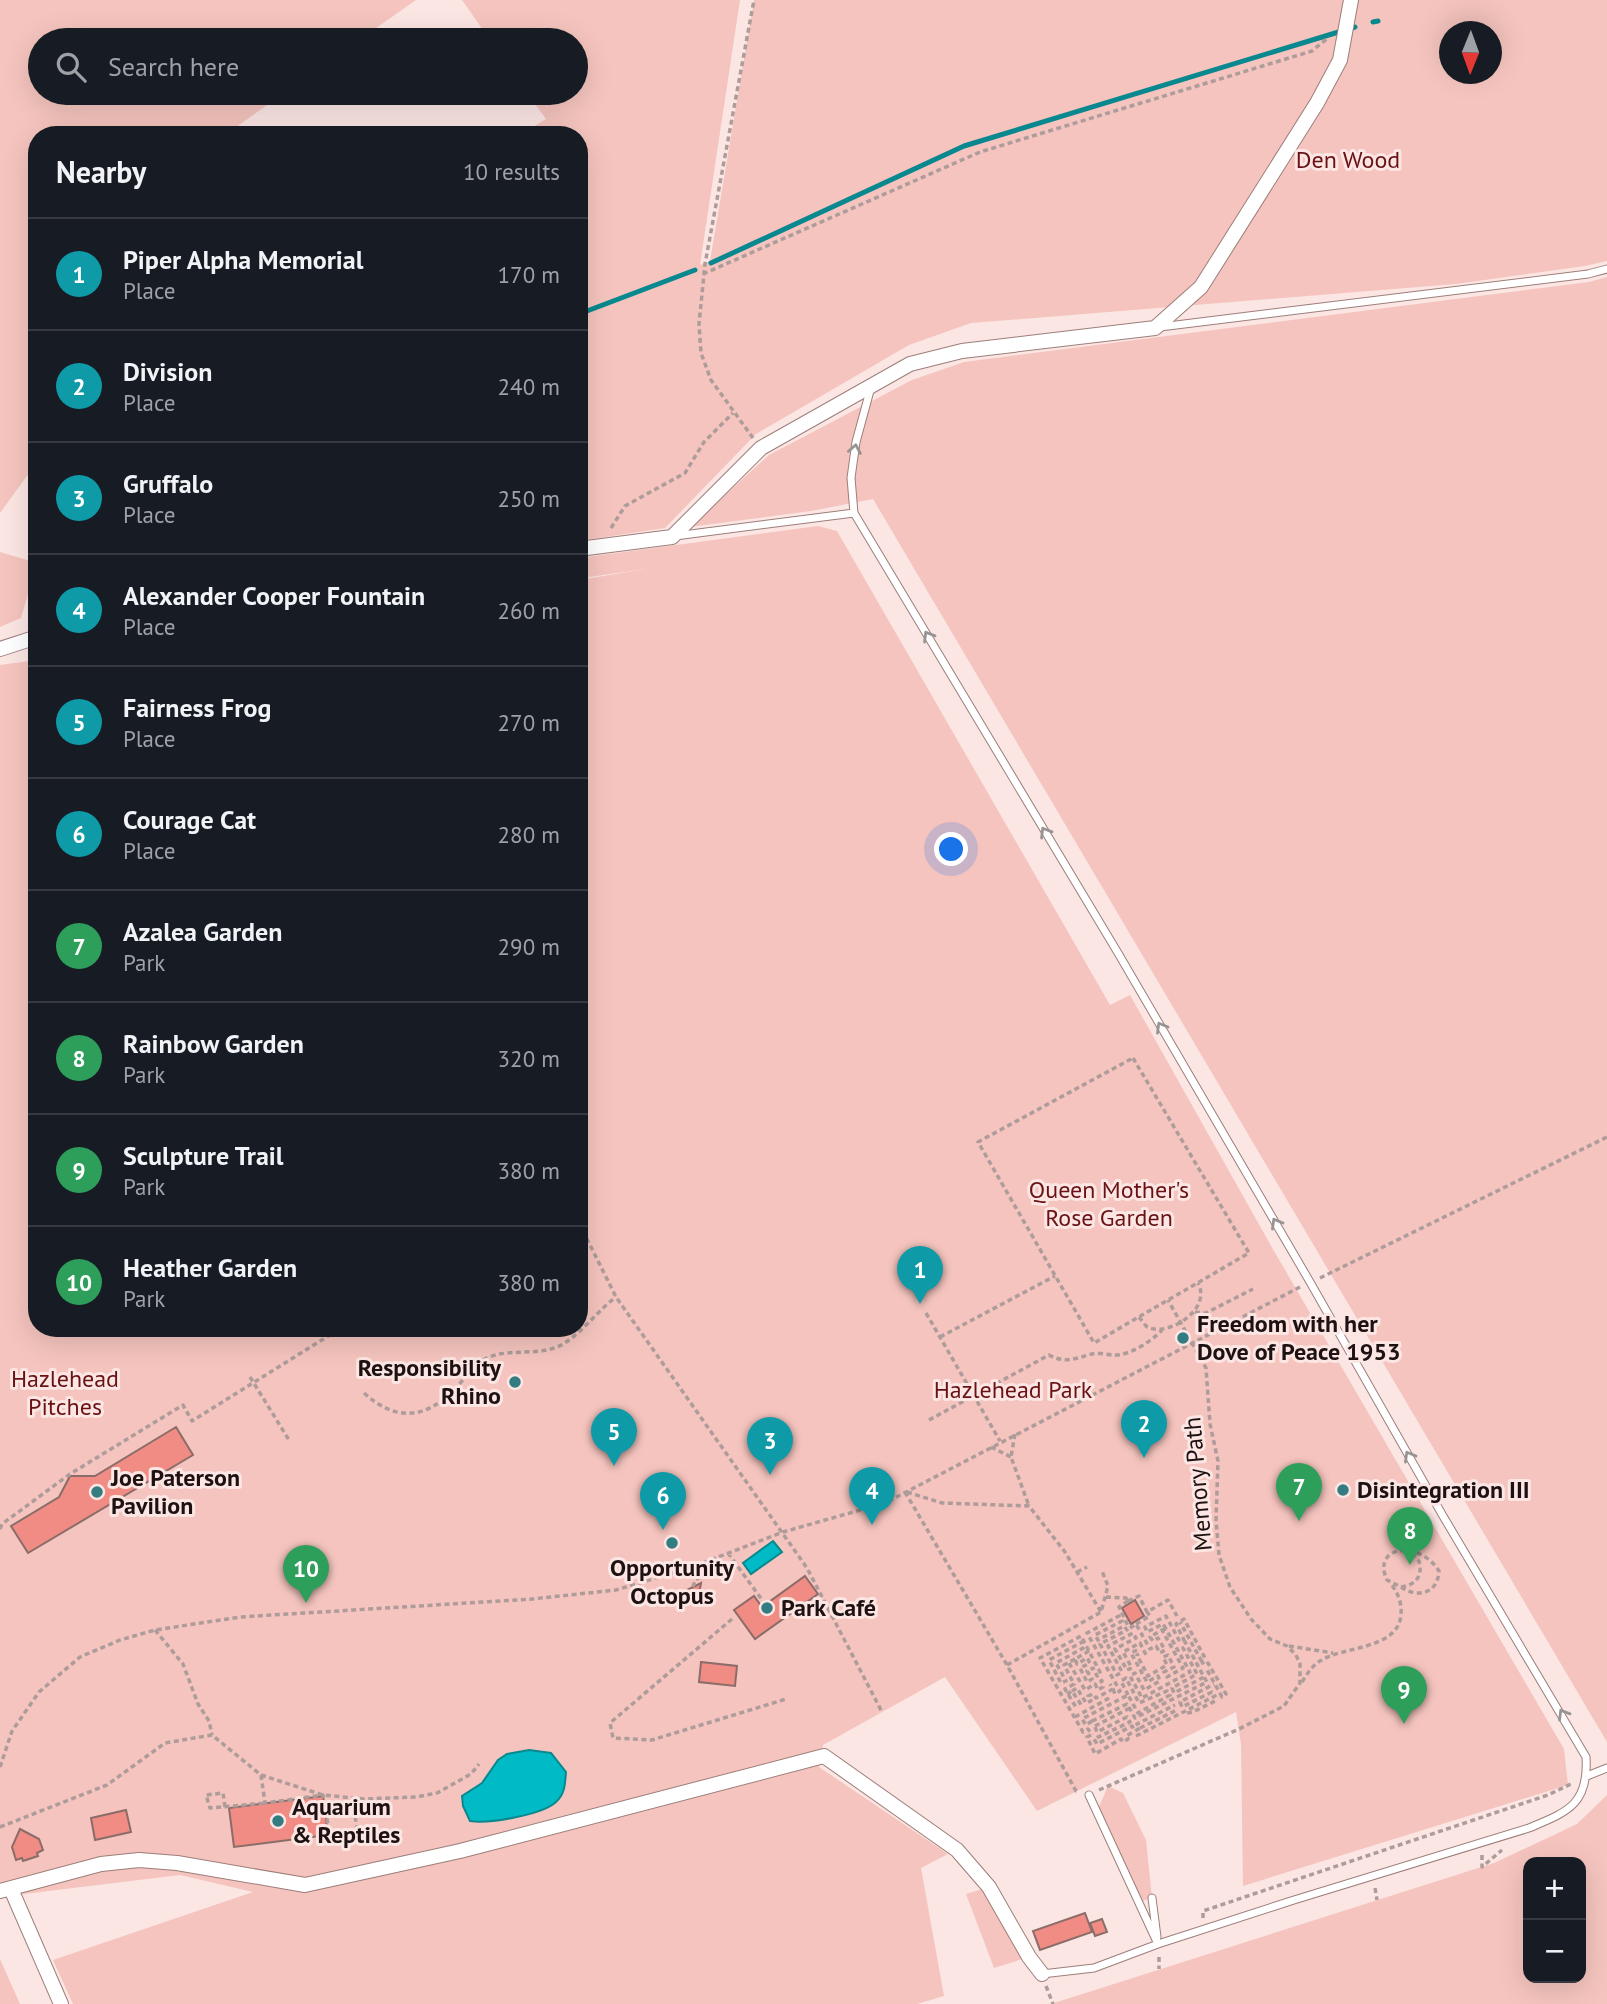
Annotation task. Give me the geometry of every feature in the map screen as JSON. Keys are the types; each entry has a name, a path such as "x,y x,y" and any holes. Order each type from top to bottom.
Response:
{"street":[{"path":"588,548 672,537 761,448 910,364 962,351 1155,328 1201,287 1317,103 1339,60 1351,0"},
{"path":"0,649 28,640"},
{"path":"61,2004 6,1890 102,1864 139,1860 177,1863 305,1885 460,1851 824,1756 957,1850 989,1887 1042,1975"}],"lane":[{"path":"1155,328 1588,274 1607,269"},
{"path":"871,387 856,442 851,478 854,513 1118,953 1443,1516 1586,1757 1587,1776 1580,1796 1565,1812 1529,1828 1294,1900 1202,1932 1158,1944 1094,1968 1042,1975"},
{"path":"672,537 854,513"},
{"path":"1587,1776 1607,1768"},
{"path":"1089,1795 1158,1944"},
{"path":"1152,1898 1158,1944"}],"path":[{"path":"754,0 703,274 699,324 701,353 711,380 761,448"},
{"path":"703,274 980,152 1312,51 1348,20"},
{"path":"600,546 625,506 685,473 704,442 733,413"},
{"path":"1133,1058 1250,1253 1198,1283 1094,1343 978,1142 1133,1058"},
{"path":"0,1767 12,1731 39,1692 80,1657 120,1640 155,1630 240,1617 532,1599 616,1590 695,1566 783,1532 885,1503 1310,1282 1607,1137"},
{"path":"588,1241 616,1297 807,1568 882,1712"},
{"path":"939,1337 1055,1276"},
{"path":"929,1420 1049,1355 1061,1360 1085,1358 1092,1354 1118,1356 1154,1339 1162,1330 1195,1311 1202,1298 1198,1283"},
{"path":"1195,1311 1206,1313 1253,1289"},
{"path":"588,1320 616,1297"},
{"name":"Memory Path","path":"1168,1300 1206,1368 1210,1424 1218,1461 1216,1520 1219,1555 1230,1587 1251,1619 1270,1639 1287,1646"},
{"path":"926,1313 1001,1441"},
{"path":"1139,1317 1146,1325 1162,1330"},
{"path":"0,1529 2,1524 69,1474 183,1405 192,1421 252,1380 326,1337"},
{"path":"364,1393 385,1409 399,1414 414,1413 445,1398 456,1388 471,1366 492,1356 546,1350 562,1345 570,1337"},
{"path":"252,1380 289,1440"},
{"path":"1016,1434 1011,1457 1028,1506 1065,1552 1101,1612"},
{"path":"991,1447 1011,1457"},
{"path":"905,1492 942,1503 1028,1506"},
{"path":"905,1492 1007,1665 1076,1791 1089,1795 1239,1730 1284,1706 1317,1662 1336,1653 1372,1644 1390,1634 1396,1629 1401,1616 1400,1601 1387,1580 1384,1565 1387,1558 1400,1550 1416,1551 1425,1555 1438,1571 1434,1588 1426,1592 1406,1591 1387,1580"},
{"path":"1401,1587 1415,1583 1421,1569 1419,1561 1408,1551"},
{"path":"728,1553 765,1604"},
{"path":"1077,1572 1087,1567"},
{"path":"1007,1665 1101,1612 1108,1586 1102,1571"},
{"path":"692,1587 695,1580 703,1576"},
{"path":"1128,1629 1119,1607 1139,1596 1150,1616 1128,1629 1100,1644 1117,1675 1122,1672 1108,1646 1133,1633 1136,1638 1115,1649 1127,1670 1132,1668 1123,1652 1140,1643 1146,1655"},
{"path":"1105,1597 1125,1598 1128,1601"},
{"path":"1147,1612 1168,1600 1177,1616"},
{"path":"1110,1684 1115,1694 1120,1691 1087,1633 1119,1616 1122,1621 1095,1635 1098,1640 1124,1626 1128,1629"},
{"path":"1164,1629 1190,1672 1142,1698 1130,1676 1135,1673 1144,1690 1160,1681 1158,1676 1147,1682 1131,1653 1138,1652 1148,1676 1167,1665 1163,1657 1168,1655 1174,1667 1164,1672 1167,1677 1183,1668 1164,1629 1163,1624 1147,1632 1145,1627 1166,1616 1180,1642 1184,1640"},
{"path":"732,1619 610,1723 613,1738 652,1740 786,1699"},
{"path":"1128,1695 1082,1719 1086,1725 1127,1704 1135,1718 1207,1682 1175,1624 1184,1619 1205,1658 1201,1660 1204,1665 1208,1663 1226,1695 1222,1697 1206,1668"},
{"path":"1136,1624 1150,1649 1156,1646 1160,1653 1165,1650 1158,1638 1153,1641 1150,1637 1164,1629"},
{"path":"155,1630 183,1664 198,1704 209,1721 212,1735 261,1775 323,1795 390,1799 436,1793 471,1774 479,1764"},
{"path":"1075,1659 1077,1664 1087,1658 1090,1663 1080,1668 1087,1682 1091,1679 1087,1671 1093,1668 1097,1676 1101,1674 1081,1636 1040,1658 1083,1732 1088,1729 1097,1744 1132,1726 1135,1733"},
{"path":"1084,1641 1049,1660 1061,1683 1066,1681 1056,1663 1087,1646"},
{"path":"1187,1646 1183,1648 1197,1674 1172,1688 1174,1693 1205,1677"},
{"path":"1287,1646 1336,1653"},
{"path":"1287,1646 1300,1664 1300,1683"},
{"path":"1077,1709 1065,1689 1074,1684 1064,1665 1089,1651"},
{"path":"1069,1662 1085,1690 1095,1684 1098,1690 1104,1687 1101,1681 1106,1678"},
{"path":"1126,1678 1139,1703 1167,1691 1170,1695 1138,1713 1128,1695 1121,1681 1126,1678"},
{"path":"1092,1721 1097,1732 1127,1717 1129,1722 1087,1737 1096,1754 1121,1739 1123,1742 1128,1739 1126,1736 1184,1713 1215,1696 1212,1692 1182,1707 1180,1702 1214,1684"},
{"path":"1067,1694 1077,1688 1086,1703 1091,1701 1088,1696 1093,1694 1096,1698 1113,1689"},
{"path":"1072,1691 1082,1706"},
{"path":"1074,1717 1111,1697"},
{"path":"1184,1713 1193,1712 1217,1700"},
{"path":"1135,1733 1140,1728 1137,1724 1176,1707"},
{"path":"1094,1727 1130,1708"},
{"path":"0,1827 107,1785 165,1743 212,1735"},
{"path":"261,1775 265,1803"},
{"path":"1202,1932 1203,1911 1548,1795 1587,1776"},
{"path":"225,1807 223,1793 206,1795 210,1808 225,1807 265,1803 323,1795"},
{"path":"323,1795 330,1837 358,1834 352,1798"},
{"path":"1425,1829 1427,1836"}],"green space":[{"path":"0,0 416,0 376,28 28,28 28,105 267,105 238,126 28,126 28,474 0,513"},
{"name":"Den Wood","path":"462,0 740,0 700,265 710,261 754,0 1607,0 1607,261 1456,284 971,323 909,345 756,434 665,528 588,540 588,126 535,126 546,119 536,105 588,105 588,28 482,28"},
{"path":"1607,277 1607,1742 873,499 811,511 690,527 769,455 912,380 964,362 1589,282"},
{"name":"Hazlehead Park","path":"818,526 837,531 1110,1005 1130,995 1274,1251 1564,1749 1568,1785 1243,1886 1241,1744 1236,1712 1037,1811 945,1677 823,1745 819,1767 948,1854 921,1868 944,1996 917,2004 73,2004 53,1960 253,1892 180,1875 24,1894 0,1894 0,665 28,661 28,1337 588,1337 588,579 646,569 588,577 588,557"},
{"path":"0,552 28,560 28,594 21,618 0,627"},
{"path":"1108,1786 1123,1793 1146,1840 1152,1898 1142,1901 1098,1809"},
{"path":"1607,1795 1607,2004 1051,2004 1494,1863 1577,1824"},
{"path":"989,1887 1029,1957 994,1968 966,1894"},
{"path":"0,1959 20,2004 0,2004"}],"water":[{"path":"773,1541 782,1552 751,1574 743,1563"},
{"path":"529,1750 551,1753 566,1772 559,1799 549,1807 527,1815 501,1820 470,1821 462,1796 482,1783 498,1760 507,1754"}],"building":[{"name":"Joe Paterson Pavilion","path":"176,1427 193,1455 28,1553 11,1526 59,1497 70,1476 95,1476"},
{"name":"Park Café","path":"805,1576 818,1594 755,1639 734,1610 754,1596 762,1607"},
{"path":"701,1583 698,1600 683,1607 685,1591"},
{"path":"1135,1600 1144,1616 1131,1624 1122,1608"},
{"path":"701,1662 737,1666 735,1686 699,1682"},
{"name":"Aquarium & Reptiles","path":"323,1796 328,1835 234,1847 229,1808"},
{"path":"126,1810 131,1832 95,1840 91,1818"},
{"path":"20,1829 39,1839 43,1850 37,1853 38,1856 23,1861 22,1858 16,1860 12,1847"},
{"path":"1085,1913 1092,1932 1040,1950 1033,1931"},
{"path":"1102,1919 1107,1932 1095,1936 1090,1923"}],"waterway":[{"path":"1373,22 1378,21"},
{"path":"711,263 964,146 1355,27"},
{"path":"588,311 695,270"}],"place":[{"name":"Piper Alpha Memorial","path":"920,1304"},
{"name":"Freedom with her Dove of Peace 1953","path":"1183,1338"},
{"name":"Responsibility Rhino","path":"515,1382"},
{"name":"Division","path":"1144,1458"},
{"name":"Fairness Frog","path":"614,1466"},
{"name":"Gruffalo","path":"770,1475"},
{"name":"Disintegration III","path":"1343,1490"},
{"name":"Joe Paterson Pavilion","path":"97,1492"},
{"name":"Azalea Garden","path":"1299,1521"},
{"name":"Alexander Cooper Fountain","path":"872,1525"},
{"name":"Courage Cat","path":"663,1530"},
{"name":"Opportunity Octopus","path":"672,1543"},
{"name":"Rainbow Garden","path":"1410,1565"},
{"name":"Heather Garden","path":"306,1603"},
{"name":"Park Café","path":"767,1608"},
{"name":"Sculpture Trail","path":"1404,1724"},
{"name":"Aquarium & Reptiles","path":"278,1821"}],"park label":[{"name":"Queen Mother's Rose Garden","path":"1109,1204"},
{"name":"Hazlehead Pitches","path":"65,1393"}]}
